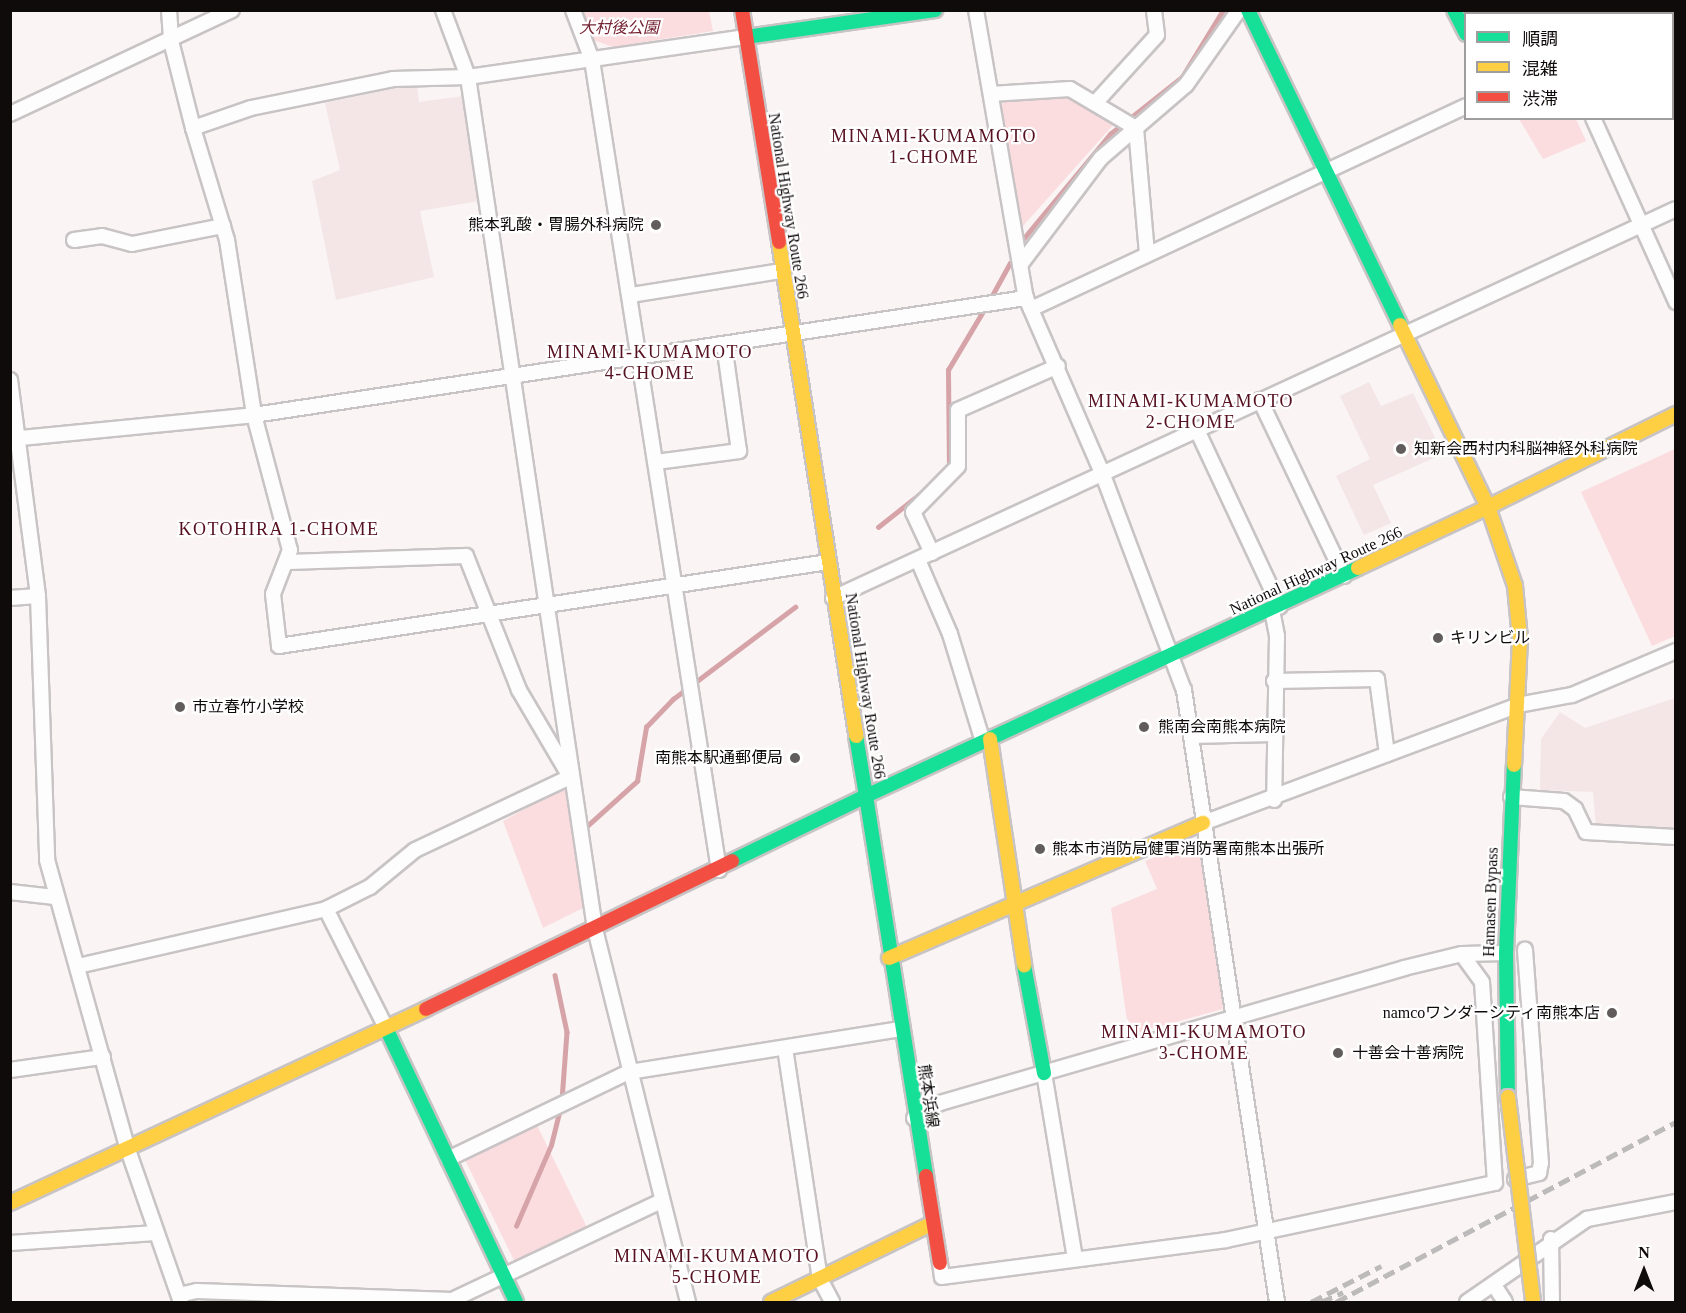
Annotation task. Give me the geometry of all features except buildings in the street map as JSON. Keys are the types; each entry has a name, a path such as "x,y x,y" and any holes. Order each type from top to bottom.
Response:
{"main road":[{"name":"National Highway Route 266","path":"742,10 781,271 866,796 1276,609 1676,414"},
{"path":"746,37 846,16 935,10"},
{"name":"Hamasen Bypass","path":"1248,10 1406,331 1488,507 1515,586 1518,705 1511,797 1506,953 1508,1097 1533,1302"},
{"path":"1454,10 1464,30"},
{"path":"986,740 1012,902 1044,1073"},
{"path":"10,1203 595,929 866,796"},
{"name":"熊本浜線","path":"866,796 914,1118 931,1224 940,1263"},
{"path":"890,958 1012,902 1203,823"},
{"path":"386,1028 516,1302"},
{"path":"771,1302 931,1224"}],"street":[{"path":"169,10 171,41 193,128 223,226 254,415 290,550 288,562 273,594 279,646 492,616 828,562"},
{"path":"10,114 171,41 232,10"},
{"path":"443,10 468,77 508,377 547,606 570,777 595,929 688,1302"},
{"path":"573,10 592,60 631,295 719,870"},
{"path":"976,10 1028,304 1058,366 1175,654 1191,736 1203,823 1237,1017 1277,1302"},
{"path":"1097,101 1157,34 1154,10"},
{"path":"1020,265 1101,158 1186,85 1239,10"},
{"path":"193,128 250,108 393,80 468,77 746,37"},
{"path":"991,94 1052,87 1097,101 1136,128"},
{"path":"15,439 254,415 791,334 1028,304 1147,255 1464,107"},
{"path":"1594,120 1676,302"},
{"path":"1136,128 1147,255"},
{"path":"833,598 1103,475 1406,331 1676,209"},
{"path":"74,240 102,236 132,244 223,226"},
{"path":"631,295 781,271"},
{"path":"656,462 740,451 724,345"},
{"path":"932,553 913,512 958,466 958,410 1058,366"},
{"path":"10,380 15,439 38,596 48,860 54,897 78,966 126,1147 179,1299 197,1291 302,1300 452,1300 504,1278 661,1201"},
{"path":"1260,400 1344,576"},
{"path":"1197,430 1276,609 1274,800"},
{"path":"288,562 466,556 492,616 519,690 547,747 570,777"},
{"path":"918,560 950,634 986,740"},
{"path":"10,598 38,596"},
{"path":"1203,823 1274,800 1387,754 1518,705 1572,695 1676,651"},
{"path":"1274,681 1377,679 1387,754"},
{"path":"1191,736 1273,734"},
{"path":"78,966 326,909 370,887 415,850 570,777"},
{"path":"1511,797 1563,801 1575,809 1586,832 1676,837"},
{"path":"10,892 54,897"},
{"path":"326,909 386,1028"},
{"path":"940,1263 942,1276 1269,1233 1539,1173 1541,1163 1525,951"},
{"path":"914,1118 940,1103 1462,954 1506,953"},
{"path":"1462,954 1482,982 1495,1184"},
{"path":"448,1159 550,1107 629,1072 902,1029"},
{"path":"785,1048 820,1280 832,1302"},
{"path":"10,1070 103,1057"},
{"path":"1044,1073 1075,1258"},
{"path":"1467,1302 1494,1285 1551,1239 1587,1219 1676,1202"},
{"path":"10,1243 156,1233"},
{"path":"1551,1239 1552,1302"},
{"path":"1494,1285 1505,1302"}],"shaded area":[{"path":"417,84 419,102 464,96 479,201 420,211 434,277 336,300 312,181 340,170 325,103"},
{"path":"1369,382 1381,406 1413,393 1443,454 1373,485 1391,523 1364,535 1336,476 1370,459 1340,396"},
{"path":"1675,698 1675,827 1596,828 1593,792 1540,790 1541,739 1560,712 1585,728"}],"green space":[{"name":"大村後公園","path":"581,11 709,11 713,31 613,47 593,40"},
{"path":"1066,95 1115,123 1022,227 1001,106 1006,99"},
{"path":"1520,120 1576,120 1586,141 1543,159"},
{"path":"1675,449 1675,636 1652,646 1581,492"},
{"path":"566,787 591,904 543,928 503,821"},
{"path":"1192,843 1202,846 1223,1009 1129,1035 1111,908 1157,889 1145,861"},
{"path":"536,1123 589,1231 517,1266 464,1158"}],"waterway":[{"path":"1024,238 1110,134 1182,77 1223,10"},
{"path":"989,301 1010,263"},
{"path":"949,469 948,370 985,308"},
{"path":"878,527 930,486"},
{"path":"586,827 637,781 646,727 673,699 795,607"},
{"path":"555,975 567,1032 562,1100"},
{"path":"516,1226 551,1145 560,1108"}],"railway":[{"path":"1336,1302 1676,1122"},
{"path":"1311,1302 1381,1266"},
{"path":"1321,1302 1343,1292"}],"traffic: fast":[{"path":"746,37 935,10"},
{"path":"1248,10 1400,325"},
{"path":"1454,10 1464,30"},
{"path":"856,736 866,796 1358,568"},
{"path":"1508,1097 1506,953 1514,765"},
{"path":"732,861 866,796 926,1176"},
{"path":"1024,965 1044,1073"},
{"path":"386,1028 516,1302"}],"traffic: slow":[{"path":"779,242 856,736"},
{"path":"1400,325 1488,507 1676,414"},
{"path":"1358,568 1488,507 1515,586 1520,639 1514,765"},
{"path":"990,739 1024,965"},
{"path":"889,958 1203,823"},
{"path":"10,1203 426,1009"},
{"path":"1508,1097 1533,1302"},
{"path":"771,1302 931,1224"}],"traffic: jam":[{"path":"742,10 779,242"},
{"path":"426,1009 732,861"},
{"path":"926,1176 940,1263"}],"place":[{"name":"熊本乳酸・胃腸外科病院","path":"656,225"},
{"name":"知新会西村内科脳神経外科病院","path":"1401,449"},
{"name":"キリンビル","path":"1438,638"},
{"name":"市立春竹小学校","path":"180,707"},
{"name":"熊南会南熊本病院","path":"1144,727"},
{"name":"南熊本駅通郵便局","path":"795,758"},
{"name":"熊本市消防局健軍消防署南熊本出張所","path":"1040,849"},
{"name":"namcoワンダーシティ南熊本店","path":"1612,1013"},
{"name":"十善会十善病院","path":"1338,1053"}],"district":[{"name":"MINAMI-KUMAMOTO 1-CHOME","path":"934,147"},
{"name":"MINAMI-KUMAMOTO 4-CHOME","path":"650,364"},
{"name":"MINAMI-KUMAMOTO 2-CHOME","path":"1191,412"},
{"name":"KOTOHIRA 1-CHOME","path":"279,529"},
{"name":"MINAMI-KUMAMOTO 3-CHOME","path":"1204,1043"},
{"name":"MINAMI-KUMAMOTO 5-CHOME","path":"717,1267"}]}
